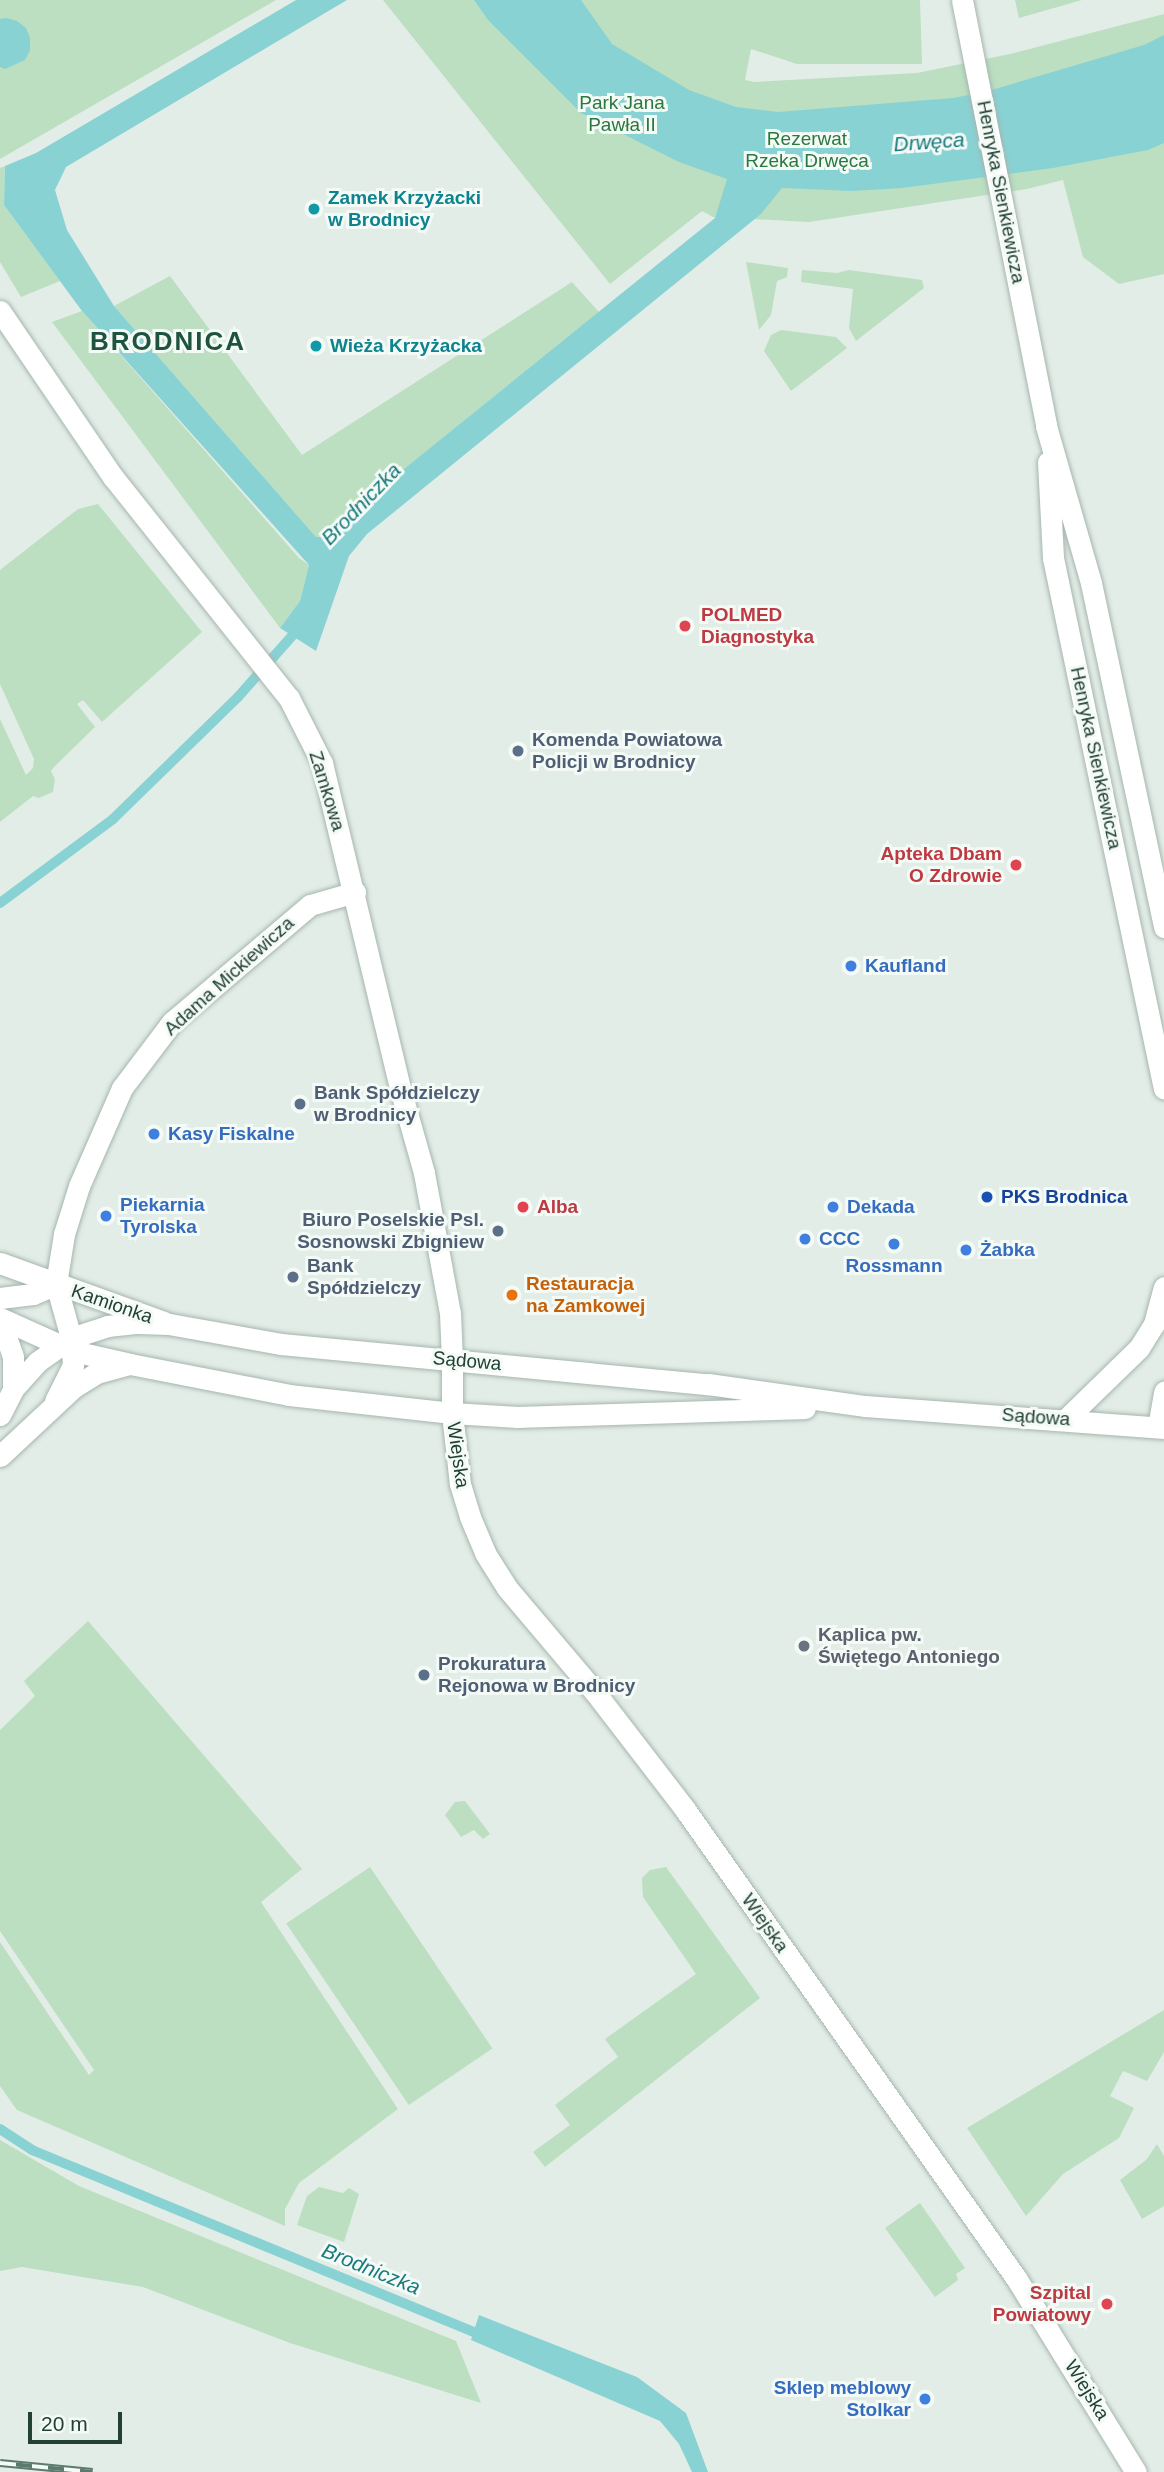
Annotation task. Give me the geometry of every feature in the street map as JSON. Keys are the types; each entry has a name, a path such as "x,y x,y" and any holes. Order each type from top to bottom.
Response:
{"street":[{"name":"Henryka Sienkiewicza","path":"962,0 1046,426 1091,583 1164,927"},
{"name":"Zamkowa","path":"0,311 113,477 289,698 321,763 355,891 400,1088 424,1173 450,1313 452,1360"},
{"name":"Henryka Sienkiewicza","path":"1046,426 1053,558 1160,1048 1164,1089"},
{"path":"1115,848 1146,842"},
{"name":"Adama Mickiewicza","path":"56,1284 64,1234 79,1186 122,1088 136,1068 172,1022 310,905 355,891"},
{"name":"Kamionka","path":"0,1263 169,1324"},
{"name":"Kamionka","path":"0,1298 33,1294 56,1284"},
{"name":"Kamionka","path":"56,1284 68,1345"},
{"path":"1066,1419 1139,1348 1154,1324 1164,1287"},
{"path":"0,1319 68,1345 130,1364"},
{"path":"0,1319 13,1356 13,1389"},
{"name":"Sądowa","path":"68,1345 107,1326 169,1324 281,1344 708,1384 865,1406 1162,1427"},
{"path":"0,1415 13,1389 37,1362 68,1345"},
{"path":"0,1456 52,1406 70,1375 68,1345"},
{"name":"Wiejska","path":"452,1360 452,1413 460,1484 485,1553 506,1588 594,1691 684,1808 1016,2278 1136,2472"},
{"name":"Sądowa","path":"52,1406 96,1373 130,1364 289,1395 452,1413 518,1417 865,1406"},
{"path":"1162,1427 1164,1392"}],"green space":[{"path":"0,0 276,0 0,159"},
{"name":"Rezerwat Rzeka Drwęca","path":"383,0 920,0 922,64 797,64 751,49 745,80 754,82 917,73 1010,54 1164,14 1164,274 1119,284 1083,257 1063,180 1027,189 809,222 713,217 702,211 610,284"},
{"path":"1015,0 1082,0 1019,18"},
{"path":"5,166 4,205 60,281 21,297 0,262 0,168"},
{"path":"746,262 788,268 787,277 777,281 771,315 759,330"},
{"path":"802,270 837,273 849,270 922,280 924,288 856,341 849,328 853,289 801,282"},
{"path":"170,276 302,455 572,282 599,312 358,506 328,537 316,537 114,306"},
{"path":"82,311 299,558 309,565 300,601 280,628 52,322"},
{"path":"781,330 836,337 847,348 791,391 764,351 771,335"},
{"path":"98,504 202,632 102,722 83,700 77,704 95,727 51,771 55,779 53,792 39,798 33,796 0,822 0,719 26,775 33,768 34,759 0,684 0,570 78,509"},
{"path":"88,1621 302,1869 261,1902 398,2109 299,2183 285,2209 285,2226 17,2110 0,2086 0,1942 89,2075 94,2070 0,1931 0,1730 35,1696 24,1681"},
{"path":"465,1801 490,1834 483,1839 474,1830 461,1837 445,1815 455,1802"},
{"path":"370,1867 492,2049 409,2105 286,1923"},
{"path":"666,1867 760,1998 545,2167 533,2152 570,2125 555,2105 618,2057 605,2039 696,1974 643,1897 642,1878 650,1870"},
{"path":"1164,2010 1164,2052 1147,2081 1123,2071 1110,2096 1134,2108 1119,2138 1063,2174 1026,2216 967,2128"},
{"path":"0,2140 79,2186 456,2341 481,2403 290,2343 143,2287 22,2267 0,2271"},
{"path":"1157,2144 1164,2156 1164,2206 1142,2219 1120,2180 1146,2160"},
{"path":"319,2187 343,2193 349,2188 359,2194 344,2242 297,2225 307,2196"},
{"path":"920,2203 965,2268 956,2274 958,2280 935,2297 885,2228"}],"water":[{"name":"Drwęca","path":"296,0 347,0 66,167 55,190 67,230 114,306 316,537 328,537 358,506 715,218 727,179 679,162 581,113 488,20 474,0 581,0 612,44 689,90 736,107 778,112 953,98 985,92 1144,45 1164,35 1164,143 1148,150 1053,168 902,188 852,191 782,188 761,214 367,534 349,556 316,651 280,628 300,601 309,565 82,311 4,205 5,166 36,153"},
{"path":"0,19 17,21 26,28 30,38 30,50 25,60 5,69 0,67"},
{"path":"479,2315 637,2377 686,2413 708,2472 692,2472 679,2444 660,2421 471,2340"}],"waterway":[{"name":"Brodniczka","path":"0,903 113,819 238,697 300,627"},
{"name":"Brodniczka","path":"0,2129 32,2150 485,2337"}],"railway":[{"path":"0,2463 93,2472"}],"place":[{"name":"Zamek Krzyżacki w Brodnicy","path":"314,209"},
{"name":"Wieża Krzyżacka","path":"316,346"},
{"name":"POLMED Diagnostyka","path":"685,626"},
{"name":"Komenda Powiatowa Policji w Brodnicy","path":"518,751"},
{"name":"Apteka Dbam O Zdrowie","path":"1016,865"},
{"name":"Kaufland","path":"851,966"},
{"name":"Bank Spółdzielczy w Brodnicy","path":"300,1104"},
{"name":"Kasy Fiskalne","path":"154,1134"},
{"name":"PKS Brodnica","path":"987,1197"},
{"name":"Alba","path":"523,1207"},
{"name":"Dekada","path":"833,1207"},
{"name":"Piekarnia Tyrolska","path":"106,1216"},
{"name":"Biuro Poselskie Psl. Sosnowski Zbigniew","path":"498,1231"},
{"name":"CCC","path":"805,1239"},
{"name":"Rossmann","path":"894,1244"},
{"name":"Żabka","path":"966,1250"},
{"name":"Bank Spółdzielczy","path":"293,1277"},
{"name":"Restauracja na Zamkowej","path":"512,1295"},
{"name":"Kaplica pw. Świętego Antoniego","path":"804,1646"},
{"name":"Prokuratura Rejonowa w Brodnicy","path":"424,1675"},
{"name":"Szpital Powiatowy","path":"1107,2304"},
{"name":"Sklep meblowy Stolkar","path":"925,2399"}],"district":[{"name":"BRODNICA","path":"168,342"}],"park label":[{"name":"Park Jana Pawła II","path":"622,114"}]}
